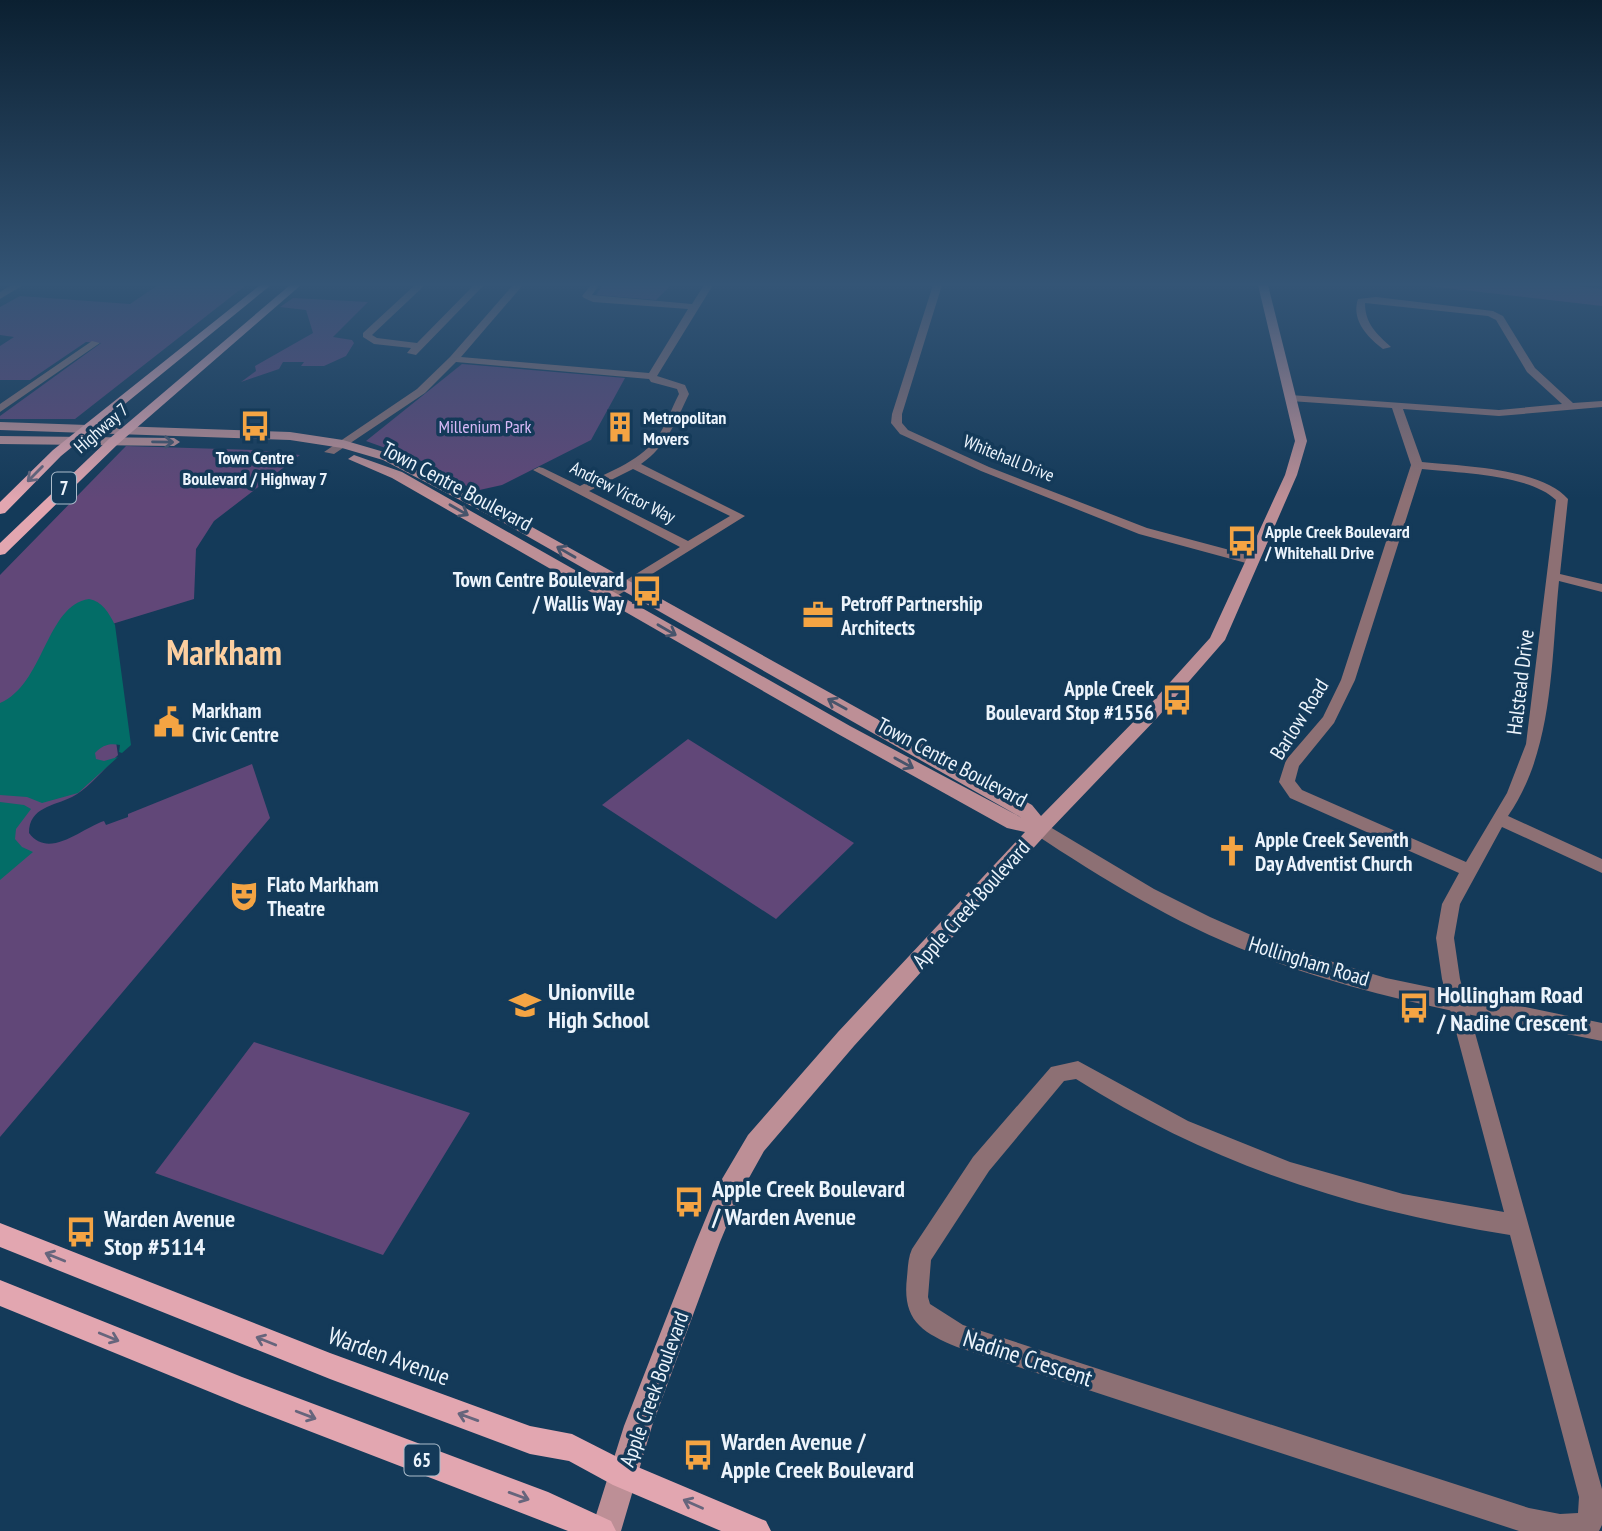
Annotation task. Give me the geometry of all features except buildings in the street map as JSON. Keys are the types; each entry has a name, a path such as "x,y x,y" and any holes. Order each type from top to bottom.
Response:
{"main road":[{"name":"Highway 7","path":"0,510 72,440 176,356"},
{"name":"Highway 7","path":"0,551 114,441 214,356"},
{"name":"Apple Creek Boulevard","path":"603,1531 638,1426 708,1242 732,1187 756,1143 846,1039 1217,640 1291,475 1301,441 1280,356"},
{"name":"Town Centre Boulevard","path":"0,426 264,434 387,457 625,585 1026,810 1040,828"},
{"name":"Town Centre Boulevard","path":"0,440 277,445 342,450 397,475 607,596 1014,823 1040,828"},
{"name":"Warden Avenue","path":"0,1235 330,1366 530,1440 572,1448 623,1475 756,1531"},
{"name":"65","path":"0,1293 255,1396 548,1507 603,1531"}],"street":[{"path":"0,409 75,356"},
{"path":"342,450 389,419 392,412 421,391 456,356"},
{"path":"652,376 664,356"},
{"name":"Whitehall Drive","path":"915,356 897,414 896,423 904,432 985,469 1143,531 1251,560"},
{"path":"1521,356 1538,379 1571,407"},
{"path":"454,359 652,376 655,380 681,387 684,394 654,448 632,464 581,490"},
{"path":"1290,398 1499,413 1602,404"},
{"path":"1396,406 1417,465"},
{"path":"607,596 739,516 632,464"},
{"name":"Halstead Drive","path":"1417,465 1530,482 1559,493 1562,499 1534,744 1518,788 1498,818 1451,904 1445,938 1449,971 1458,1001"},
{"name":"Barlow Road","path":"1417,465 1348,680 1329,719 1292,764 1287,782 1296,794 1468,870"},
{"name":"Andrew Victor Way","path":"539,470 690,547"},
{"path":"1553,576 1602,588"},
{"path":"1498,818 1602,866"},
{"name":"Hollingham Road","path":"1040,828 1184,913 1239,940 1335,972 1602,1032"},
{"name":"Nadine Crescent","path":"1458,1001 1519,1225 1585,1478 1592,1497 1590,1522 1578,1527 1557,1528 1529,1521 957,1335 920,1311 916,1297 920,1257 981,1164 1058,1073 1068,1070 1078,1070 1177,1125 1245,1157 1300,1177 1370,1197 1472,1219 1519,1225"}],"green space":[{"path":"0,356 65,356 30,380 0,380"},
{"path":"82,356 155,356 75,419 0,419 0,416"},
{"path":"272,356 345,356 324,366 301,366 304,362 283,362 279,369 241,382 256,371 255,366"},
{"name":"Millenium Park","path":"462,364 625,378 591,440 502,485 475,491 427,463 366,441"},
{"path":"126,446 254,450 300,455 214,521 196,549 194,599 99,628 118,755 78,794 38,813 30,824 29,833 37,841 46,844 66,840 104,821 106,825 128,817 128,814 252,764 270,818 0,1137 0,575"},
{"path":"688,739 854,843 776,919 602,805"},
{"path":"254,1042 470,1113 383,1255 155,1173"}],"shaded area":[{"path":"89,599 108,612 115,625 131,745 122,753 119,752 120,745 116,744 106,745 98,750 95,753 96,759 104,761 118,757 78,793 42,803 27,797 0,795 0,703 15,694 26,680 63,615 75,604"},
{"path":"0,802 24,805 31,809 16,829 15,839 22,847 33,852 0,880"}],"place":[{"name":"Town Centre Boulevard / Highway 7","path":"255,426"},
{"name":"Metropolitan Movers","path":"620,427"},
{"name":"Apple Creek Boulevard / Whitehall Drive","path":"1242,541"},
{"name":"Town Centre Boulevard / Wallis Way","path":"647,591"},
{"name":"Petroff Partnership Architects","path":"818,615"},
{"name":"Apple Creek Boulevard Stop #1556","path":"1177,700"},
{"name":"Markham Civic Centre","path":"169,722"},
{"name":"Apple Creek Seventh Day Adventist Church","path":"1232,851"},
{"name":"Flato Markham Theatre","path":"244,896"},
{"name":"Unionville High School","path":"525,1005"},
{"name":"Hollingham Road / Nadine Crescent","path":"1414,1008"},
{"name":"Apple Creek Boulevard / Warden Avenue","path":"689,1202"},
{"name":"Warden Avenue Stop #5114","path":"81,1232"},
{"name":"Warden Avenue / Apple Creek Boulevard","path":"698,1455"}],"district":[{"name":"Markham","path":"224,652"}]}
